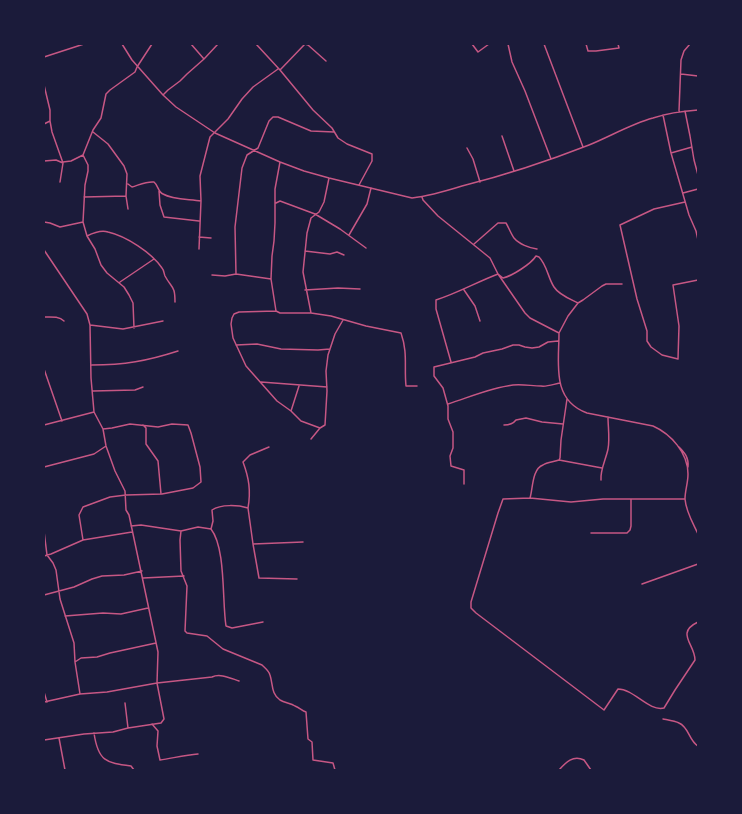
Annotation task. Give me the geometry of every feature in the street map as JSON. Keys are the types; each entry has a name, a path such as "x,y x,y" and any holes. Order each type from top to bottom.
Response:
{"street":[{"path":"44,57 84,44"},
{"path":"122,44 137,67 163,95 176,107 215,133 254,152 280,162 329,178 412,198 422,197 480,182 533,166 653,118 679,112 698,110"},
{"path":"44,161 56,160 63,163 83,155 93,130 101,118 106,94 135,72 152,44"},
{"path":"191,44 204,59"},
{"path":"163,95 204,59 218,44"},
{"path":"256,44 313,110 325,121 338,138 347,144 372,154 372,161 359,185"},
{"path":"199,249 201,201 200,176 210,137 228,119 242,99 253,87 279,70 306,44 326,61"},
{"path":"472,44 478,52 488,44"},
{"path":"508,44 512,62 525,90 551,159"},
{"path":"548,44 544,45 583,147"},
{"path":"586,44 588,51 596,52 619,48 618,44"},
{"path":"679,112 681,60 684,51 690,44"},
{"path":"681,74 698,76"},
{"path":"44,85 50,110 52,132 63,163 60,182"},
{"path":"685,111 698,175"},
{"path":"663,115 685,202 689,215 697,231 698,240"},
{"path":"236,274 235,227 242,168 247,155 254,152 258,148 269,121 273,117 278,117 311,131 334,132"},
{"path":"44,124 50,121"},
{"path":"93,132 108,144 117,155 128,174 126,196 128,209"},
{"path":"502,136 514,171"},
{"path":"672,153 692,147"},
{"path":"467,148 473,159 480,182"},
{"path":"83,155 88,165 83,222 87,236 102,265 108,273 120,282 133,303 134,328"},
{"path":"276,311 271,279 276,203 275,189 280,162"},
{"path":"311,313 305,290 303,272 304,251 311,218 319,212 324,202 329,178"},
{"path":"128,184 132,187 151,181 154,182 159,191 160,205 164,217 199,221"},
{"path":"348,235 367,204 371,188"},
{"path":"683,192 698,189"},
{"path":"159,191 173,198 201,201"},
{"path":"84,197 126,196"},
{"path":"422,197 438,216 490,258 498,274 530,318 559,333"},
{"path":"276,203 280,200 315,214 340,228 366,248"},
{"path":"685,202 654,209 620,224 636,299 647,331 647,341 650,346 662,355 678,359 679,326 673,285 698,280"},
{"path":"44,222 60,226 83,222"},
{"path":"474,244 498,223 506,223 515,239 521,244 532,249 537,249"},
{"path":"87,236 94,233 108,232 130,240 154,259 163,269 165,276 173,286 175,292 175,302"},
{"path":"199,237 211,238"},
{"path":"44,250 87,314 90,325 94,412 102,429 106,446 115,471 126,491 126,510 142,571 148,608 158,652 156,683 164,719 161,723 113,732 84,734 44,740"},
{"path":"304,251 330,254 337,252 344,255"},
{"path":"498,274 503,278 508,277 520,269 528,266 536,256 539,256 547,270 554,288 559,293 578,303"},
{"path":"120,282 154,259"},
{"path":"212,275 225,276 236,274 271,279"},
{"path":"451,362 436,309 436,301 464,290 481,280 498,274"},
{"path":"622,284 606,284 602,286 578,303 568,316 559,333 558,355 560,383 567,399 578,410 653,426 660,429 675,443 685,458 688,468 685,499 690,518 698,534"},
{"path":"305,290 338,288 360,289"},
{"path":"464,290 475,306 480,321"},
{"path":"320,428 301,421 277,400 246,366 233,338 231,324 234,314 240,312 276,311 288,313 311,313 331,316 401,333 404,340 406,360 406,386 417,386"},
{"path":"44,317 56,317 64,322"},
{"path":"312,439 320,428 325,425 327,387 326,371 328,355 335,334 343,320"},
{"path":"90,325 123,329 163,321"},
{"path":"464,484 464,470 451,466 450,456 453,448 453,432 448,419 448,404 443,388 434,376 434,367 475,357 513,345 519,344 532,348 548,342 559,341"},
{"path":"236,345 257,344 281,349 330,349"},
{"path":"92,365 132,363 152,359 178,350"},
{"path":"44,368 62,421"},
{"path":"261,382 327,387"},
{"path":"448,404 500,387 516,385 542,386 560,383"},
{"path":"291,411 299,386"},
{"path":"93,391 135,390 143,387"},
{"path":"559,460 567,399"},
{"path":"44,425 94,412"},
{"path":"601,480 602,468 605,463 609,447 608,417"},
{"path":"504,425 509,425 514,423 516,420 526,418 563,424"},
{"path":"83,540 79,515 83,507 110,497 162,494 193,488 201,482 197,454 188,426 172,424 158,427 130,424 102,429"},
{"path":"143,425 146,428 146,444 158,461 162,494"},
{"path":"44,467 94,454 106,446"},
{"path":"269,447 250,455 243,462 248,477 250,496 248,508 259,578 297,579"},
{"path":"530,498 533,490 536,470 541,465 559,460 602,468"},
{"path":"685,499 603,499 571,502 530,498 503,499 472,594 471,608 604,710 618,689 623,689 629,692 652,707 660,709 664,708 695,660 687,634 691,625 698,622"},
{"path":"591,534 628,533 631,526 631,500"},
{"path":"211,529 213,521 212,510 217,507 242,506 248,508"},
{"path":"131,526 141,525 181,531 198,527 211,529 216,535 221,562 224,616 226,626 232,628 263,622"},
{"path":"181,531 180,540 182,571 187,586 185,631 187,633 207,636 224,649 262,665 267,669 270,674 271,687 280,700 295,705 303,712 306,712 308,739 312,742 313,760 333,763 335,770"},
{"path":"44,532 45,555 53,562 56,570 58,592 74,643 74,662 80,694"},
{"path":"45,555 83,540 132,532"},
{"path":"253,544 303,542"},
{"path":"642,584 698,564"},
{"path":"44,594 58,592 74,587 97,577 124,576 142,571"},
{"path":"143,578 184,576"},
{"path":"65,616 103,613 121,614 148,608"},
{"path":"74,662 81,658 98,657 110,652 156,642"},
{"path":"44,702 80,694 108,692 156,683 223,675 239,680"},
{"path":"44,692 47,702"},
{"path":"125,703 128,728"},
{"path":"663,719 680,723 684,726 694,744 698,746"},
{"path":"152,724 158,730 157,746 160,760 198,754"},
{"path":"94,733 95,743 100,756 103,759 122,766 131,766 134,770"},
{"path":"59,738 65,770"},
{"path":"559,770 570,760 577,758 584,760 591,770"}]}
